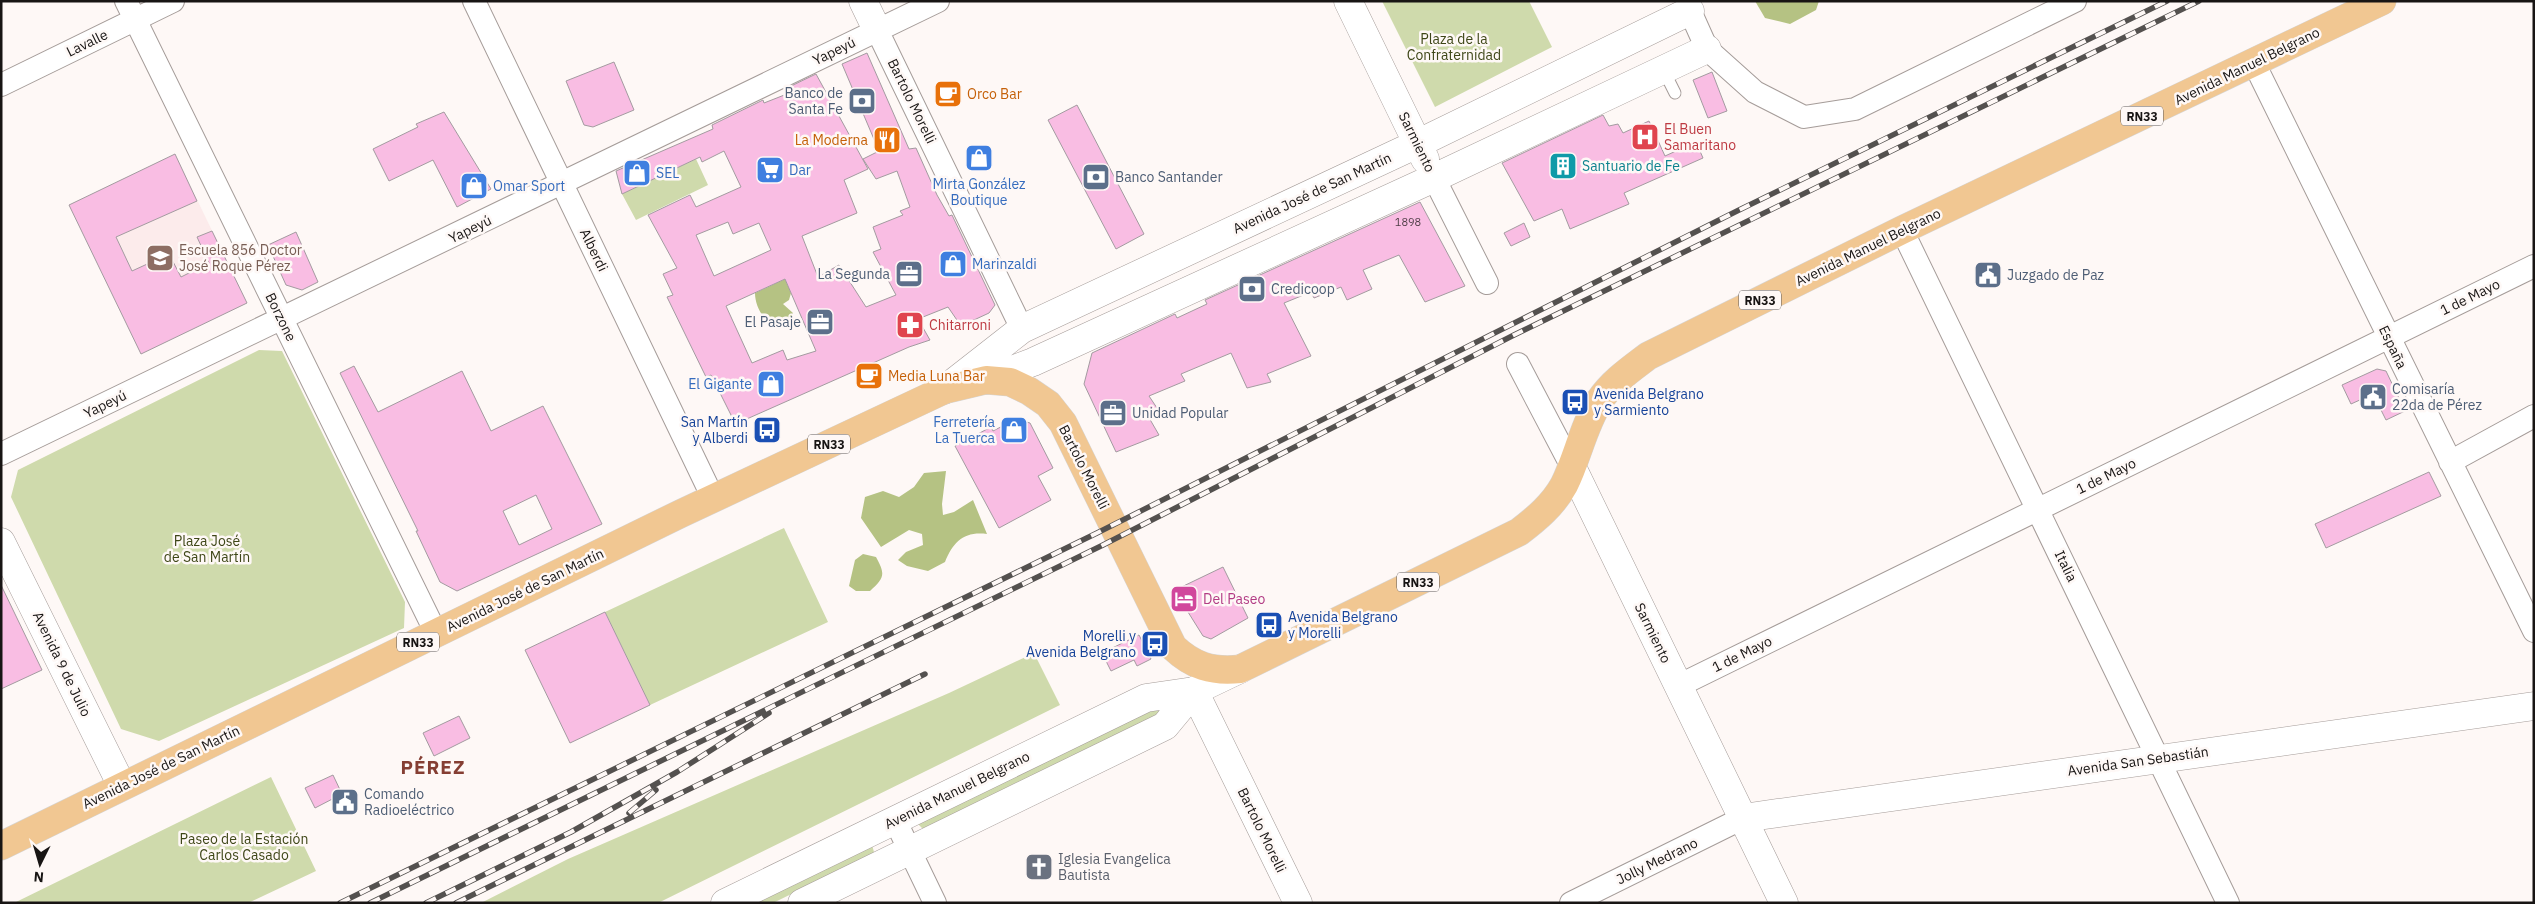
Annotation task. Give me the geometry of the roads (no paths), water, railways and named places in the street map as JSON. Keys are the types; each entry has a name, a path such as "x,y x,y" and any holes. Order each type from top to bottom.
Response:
{"main road":[{"name":"Avenida Manuel Belgrano","path":"1173,648 1196,665 1224,670 1240,669 1519,532 1538,518 1563,487 1589,420 1601,398 1622,376 1648,356 1902,230 2382,1"},
{"name":"Avenida José de San Martín","path":"1,846 713,498 944,390 986,380"},
{"name":"RN33","path":"986,380 1010,382 1029,390 1048,404"},
{"name":"Bartolo Morelli","path":"1048,404 1063,423 1173,648"}],"street":[{"name":"Lavalle","path":"1,85 130,10 173,1"},
{"name":"Alberdi","path":"474,1 713,498"},
{"name":"Bartolo Morelli","path":"863,1 1022,330 1048,404"},
{"name":"Yapeyú","path":"1,454 562,185 938,1"},
{"name":"Sarmiento","path":"1348,1 1487,283"},
{"path":"1687,6 1707,48 1755,92 1804,117 1855,109 2075,1"},
{"name":"Avenida José de San Martín","path":"944,390 1022,330 1417,144 1687,6"},
{"name":"Borzone","path":"130,10 436,633"},
{"name":"Avenida José de San Martín","path":"986,380 1033,362 1434,178 1669,81 1707,48"},
{"name":"España","path":"2254,63 2534,631"},
{"name":"Italia","path":"1902,230 2039,509 2228,903"},
{"name":"1 de Mayo","path":"1678,686 2534,266"},
{"name":"Sarmiento","path":"1518,364 1572,467 1784,903"},
{"path":"2450,462 2534,416"},
{"name":"Avenida 9 de Julio","path":"1,542 122,786"},
{"name":"Bartolo Morelli","path":"1173,648 1298,903"},
{"name":"Avenida Manuel Belgrano","path":"725,903 1146,698 1194,691 1240,669"},
{"name":"Avenida Manuel Belgrano","path":"802,903 1166,726 1194,691"},
{"name":"Avenida San Sebastián","path":"1743,818 2534,706"},
{"name":"Jolly Medrano","path":"1570,903 1743,818"},
{"path":"895,820 935,903"}],"railway":[{"path":"340,903 1097,533 1737,211 2167,1"},
{"path":"370,903 1103,545 1514,335 2199,1"},
{"path":"456,903 925,674"},
{"path":"426,903 571,832 677,772 769,713"},
{"path":"629,813 656,790"}],"place":[{"name":"Orco Bar","path":"948,94"},
{"name":"Banco de Santa Fe","path":"862,101"},
{"name":"El Buen Samaritano","path":"1645,137"},
{"name":"La Moderna","path":"887,140"},
{"name":"Mirta González Boutique","path":"979,158"},
{"name":"Santuario de Fe","path":"1563,166"},
{"name":"Dar","path":"770,170"},
{"name":"SEL","path":"637,173"},
{"name":"Banco Santander","path":"1096,177"},
{"name":"Omar Sport","path":"474,186"},
{"name":"Escuela 856 Doctor José Roque Pérez","path":"160,258"},
{"name":"Marinzaldi","path":"953,264"},
{"name":"La Segunda","path":"909,274"},
{"name":"Juzgado de Paz","path":"1988,275"},
{"name":"Credicoop","path":"1252,289"},
{"name":"El Pasaje","path":"820,322"},
{"name":"Chitarroni","path":"910,325"},
{"name":"Media Luna Bar","path":"869,376"},
{"name":"El Gigante","path":"771,384"},
{"name":"Comisaría 22da de Pérez","path":"2373,397"},
{"name":"Avenida Belgrano y Sarmiento","path":"1575,402"},
{"name":"Unidad Popular","path":"1113,413"},
{"name":"San Martín y Alberdi","path":"767,430"},
{"name":"Ferretería La Tuerca","path":"1014,430"},
{"name":"Del Paseo","path":"1184,599"},
{"name":"Avenida Belgrano y Morelli","path":"1269,625"},
{"name":"Morelli y Avenida Belgrano","path":"1155,644"},
{"name":"Comando Radioeléctrico","path":"345,802"},
{"name":"Iglesia Evangelica Bautista","path":"1039,867"}],"district":[{"name":"PÉREZ","path":"433,767"}],"park label":[{"name":"Plaza de la Confraternidad","path":"1454,48"},
{"name":"Plaza José de San Martín","path":"207,550"},
{"name":"Paseo de la Estación Carlos Casado","path":"244,848"}]}
